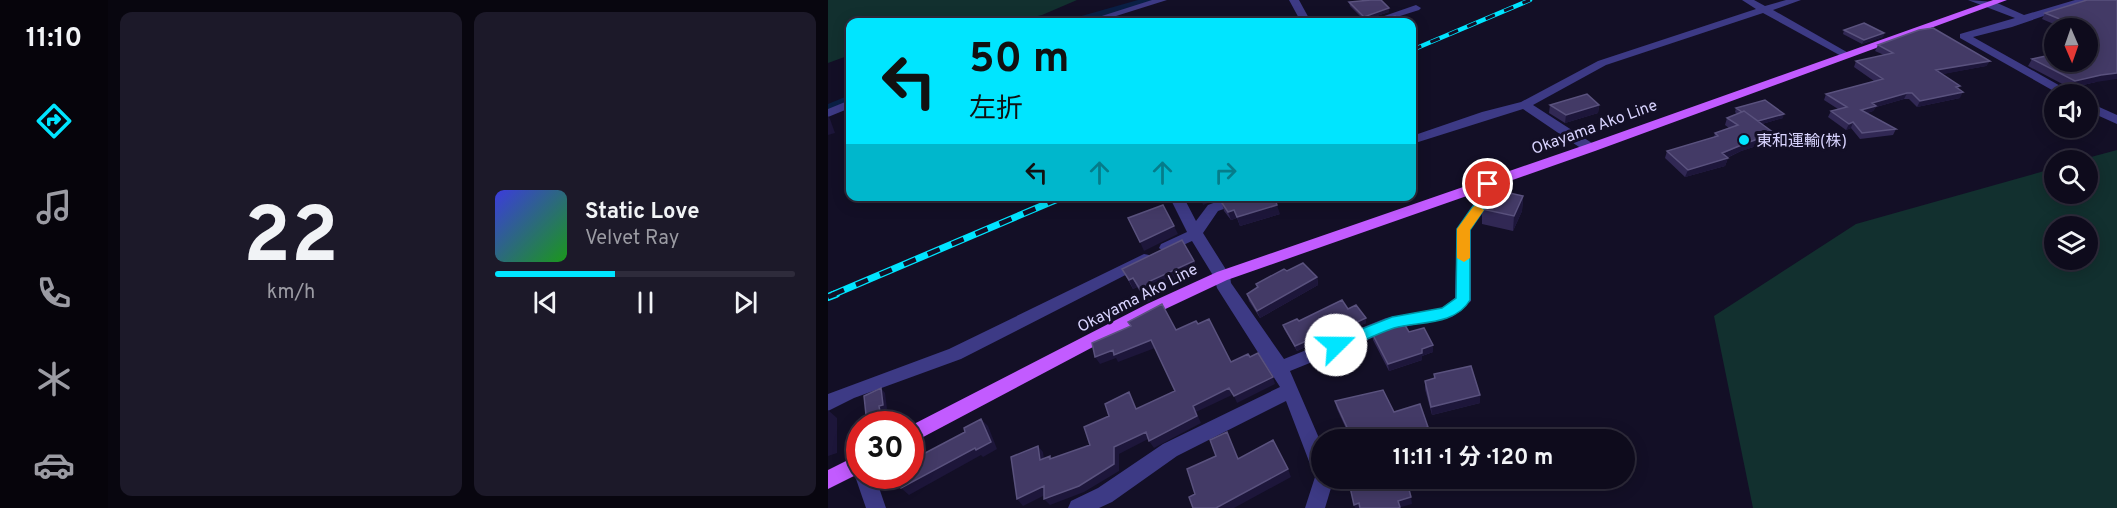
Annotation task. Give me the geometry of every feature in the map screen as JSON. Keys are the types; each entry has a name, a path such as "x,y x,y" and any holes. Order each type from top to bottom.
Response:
{"main road":[{"name":"Okayama Ako Line","path":"924,429 1153,308 1221,276 1590,148 1988,2"},
{"path":"828,480 846,470"}],"street":[{"path":"1101,18 1162,0"},
{"path":"1294,0 1304,18"},
{"path":"1747,0 1847,55"},
{"path":"1416,139 1486,115 1525,105 1602,63 1762,9 1796,0"},
{"path":"2049,84 1964,36 2008,25 2023,18 2085,0"},
{"path":"1988,2 2023,18"},
{"path":"1385,18 1416,8"},
{"path":"1525,105 1590,148"},
{"path":"828,113 846,106"},
{"path":"2098,111 2117,120"},
{"path":"1280,368 1392,322 1446,313 1463,300 1464,229 1489,193 1488,184"},
{"path":"1178,201 1195,234 1221,276 1223,284 1280,368 1311,442"},
{"path":"828,403 848,393 955,354 1195,234 1213,208 1233,201"},
{"path":"1078,508 1105,495 1170,450 1291,390"},
{"path":"869,489 876,508"},
{"path":"1315,508 1321,489"}],"green space":[{"path":"828,0 1077,0 1042,15 1029,18 846,18 846,56 828,63"},
{"path":"2117,150 2117,508 1753,508 1714,316 1856,224 2044,171 2044,204 2098,204 2098,155"}],"building":[{"path":"1381,0 1389,8 1364,17 1349,2"},
{"path":"2087,0 2117,0 2117,73 2075,81 2057,72 2098,72 2098,18 2057,18 2045,13"},
{"path":"1864,23 1884,33 1864,40 1844,30"},
{"path":"1933,28 1990,61 1936,70 1960,86 1956,87 1963,92 1920,101 1912,93 1907,93 1872,103 1876,106 1861,110 1896,129 1862,133 1853,122 1849,124 1831,111 1847,107 1826,94 1883,79 1856,61 1893,53 1878,45 1919,30"},
{"path":"2044,56 2044,65 2032,59"},
{"path":"1587,94 1599,105 1566,115 1550,105"},
{"path":"1765,100 1784,114 1758,121 1736,108"},
{"path":"1744,111 1774,133 1722,153 1728,158 1688,170 1667,151 1718,136 1715,133 1738,125 1727,118"},
{"path":"1492,189 1523,196 1514,216 1482,209"},
{"path":"1227,201 1276,201 1277,205 1237,217 1234,210 1228,212 1222,203"},
{"path":"1163,205 1174,226 1140,242 1128,218"},
{"path":"1182,240 1194,261 1150,281 1154,288 1143,294 1133,278 1129,280 1122,269"},
{"path":"1303,263 1317,277 1257,311 1247,294 1258,287 1256,284 1284,269 1287,271"},
{"path":"1342,300 1348,309 1356,305 1366,318 1342,329 1340,326 1295,346 1283,325 1297,319 1299,321"},
{"path":"1162,304 1176,330 1196,321 1198,324 1209,319 1231,362 1248,354 1250,357 1258,353 1273,377 1234,396 1229,388 1193,406 1197,416 1149,441 1146,432 1114,447 1114,464 1079,486 1044,499 1044,486 1017,499 1011,457 1038,446 1040,460 1050,456 1050,459 1090,445 1084,427 1109,416 1105,404 1129,392 1136,409 1175,391 1151,340 1114,355 1113,350 1095,357 1092,343 1131,326 1128,322"},
{"path":"1403,322 1409,332 1424,328 1433,345 1422,349 1422,353 1388,364 1372,333"},
{"path":"1471,366 1480,395 1431,407 1425,381 1435,378 1434,374"},
{"path":"881,388 883,405 879,406 880,411 866,411 864,396"},
{"path":"1383,390 1394,412 1420,404 1428,427 1422,429 1348,429 1335,401"},
{"path":"981,419 991,442 976,450 975,448 924,476 924,454 965,432 964,428"},
{"path":"1227,432 1238,459 1273,440 1288,469 1216,508 1193,508 1189,497 1195,494 1187,469 1216,456 1210,440"},
{"path":"1350,489 1409,489 1411,497 1398,501 1400,507 1398,508 1360,508 1359,503 1354,505"}],"waterway":[{"path":"1090,18 1151,0"},
{"path":"828,109 846,102"}],"railway":[{"path":"1416,48 1530,0"},
{"path":"832,295 1053,201"},
{"path":"828,297 836,294"}],"slow traffic":[{"path":"1464,258 1464,229 1477,210"}],"place":[{"name":"東和運輸(株)","path":"1744,140"}],"route":[{"path":"1336,345 1392,322 1446,313 1463,300 1464,229 1489,193 1488,184"}]}
